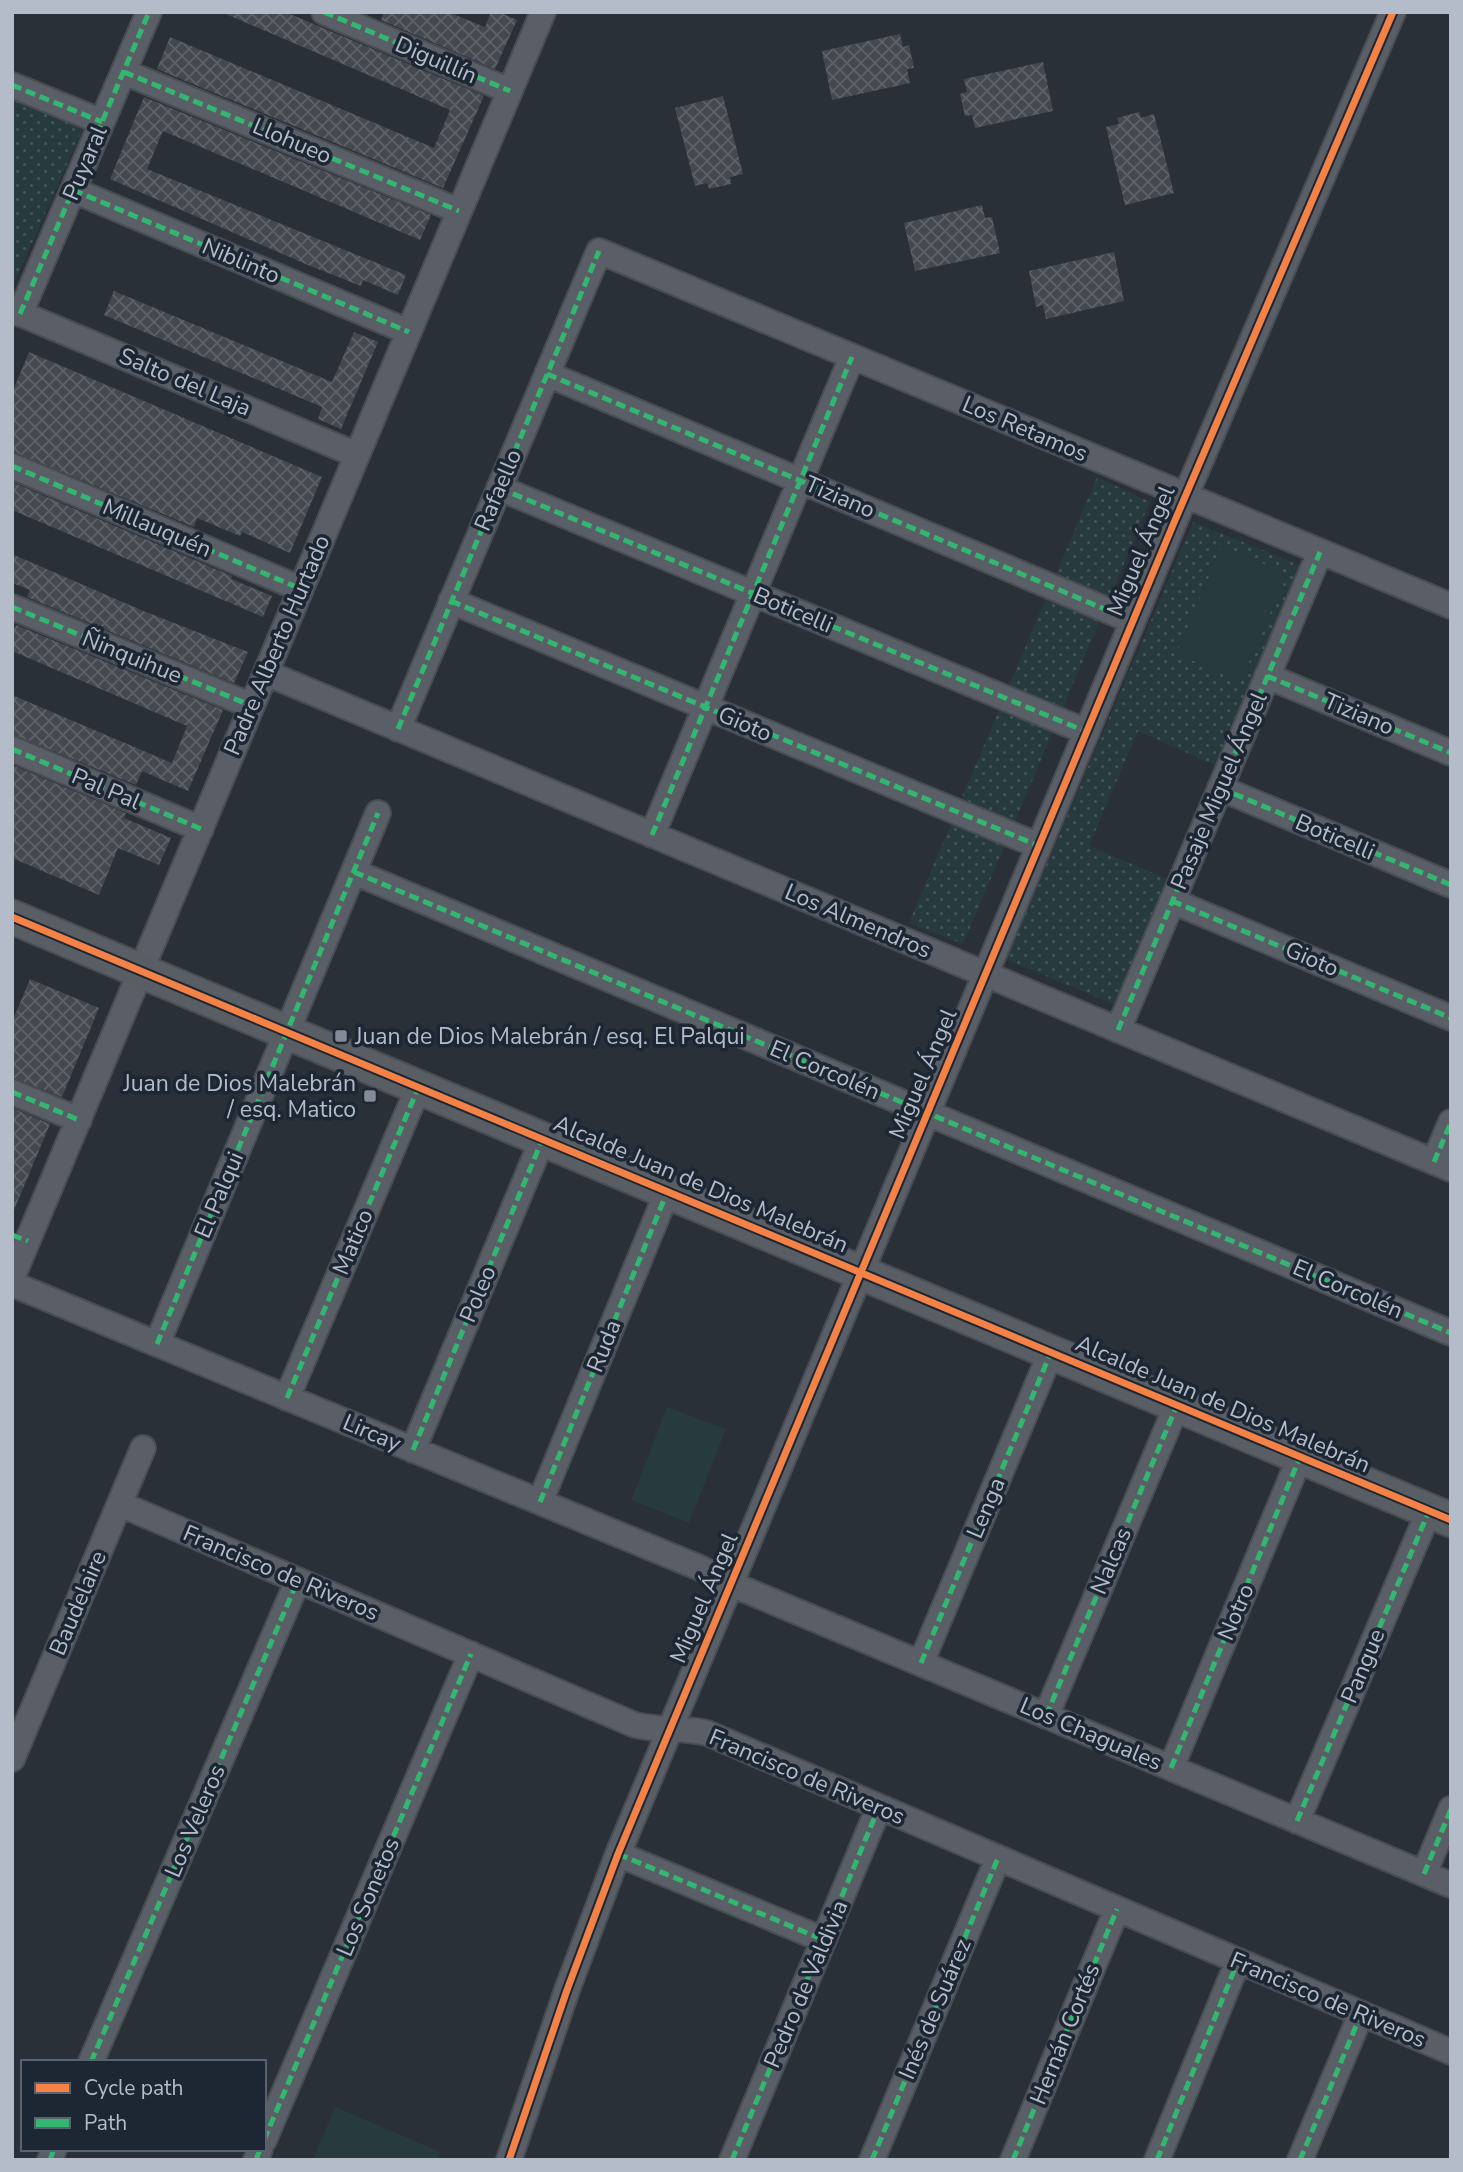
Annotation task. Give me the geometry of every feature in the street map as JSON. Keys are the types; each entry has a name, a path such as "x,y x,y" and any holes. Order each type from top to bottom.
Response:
{"street":[{"name":"Puyaral","path":"16,312 73,190 149,12"},
{"name":"Diguillín","path":"324,12 510,90"},
{"name":"Padre Alberto Hurtado","path":"12,1279 20,1238 79,1120 543,12"},
{"name":"Miguel Ángel","path":"509,2160 567,1990 618,1854 1185,496 1393,12"},
{"name":"Llohueo","path":"124,72 459,211"},
{"path":"12,85 102,122"},
{"name":"Niblinto","path":"73,190 409,332"},
{"name":"Los Retamos","path":"598,251 1451,607"},
{"name":"Rafaello","path":"398,729 598,251"},
{"name":"Salto del Laja","path":"16,312 357,455"},
{"path":"652,835 852,357"},
{"name":"Tiziano","path":"547,374 1133,621"},
{"name":"Millauquén","path":"12,466 301,589"},
{"name":"Boticelli","path":"499,488 1087,732"},
{"name":"Pasaje Miguel Ángel","path":"1118,1030 1320,552"},
{"name":"Gioto","path":"451,601 1039,846"},
{"name":"Ñinquihue","path":"12,607 252,706"},
{"name":"Los Almendros","path":"266,673 1442,1166"},
{"name":"Tiziano","path":"1268,676 1451,753"},
{"name":"Pal Pal","path":"12,750 201,828"},
{"name":"Boticelli","path":"1220,788 1451,885"},
{"name":"El Palqui","path":"157,1344 378,813"},
{"name":"El Corcolén","path":"354,872 1451,1333"},
{"name":"Gioto","path":"1172,901 1451,1018"},
{"name":"Alcalde Juan de Dios Malebrán","path":"12,917 142,969 1440,1516"},
{"name":"Matico","path":"288,1398 419,1086"},
{"path":"12,1092 79,1120"},
{"path":"1442,1166 1451,1122"},
{"name":"Poleo","path":"413,1450 542,1138"},
{"name":"Ruda","path":"540,1502 668,1190"},
{"name":"Lircay","path":"12,1284 701,1568 731,1584"},
{"name":"Lenga","path":"921,1663 1051,1352"},
{"name":"Nalcas","path":"1046,1716 1177,1405"},
{"name":"Baudelaire","path":"12,1759 144,1448"},
{"name":"Notro","path":"1171,1768 1300,1457"},
{"name":"Francisco de Riveros","path":"120,1504 635,1725 707,1733 1451,2052"},
{"name":"Pangue","path":"1297,1821 1440,1516"},
{"name":"Los Veleros","path":"93,2060 298,1580"},
{"name":"Los Chaguales","path":"731,1584 1451,1885"},
{"name":"Los Sonetos","path":"266,2135 471,1654"},
{"name":"Pedro de Valdivia","path":"732,2160 879,1807"},
{"path":"1424,1874 1451,1809"},
{"path":"618,1854 824,1940"},
{"name":"Inés de Suárez","path":"872,2160 998,1858"},
{"name":"Hernán Cortés","path":"1013,2160 1117,1909"},
{"path":"1157,2160 1238,1961"},
{"path":"1300,2160 1362,2014"}],"green space":[{"path":"12,94 78,122 82,131 15,281 12,282"},
{"path":"1097,477 1150,502 963,944 909,923"},
{"path":"1193,522 1305,567 1219,767 1138,731 1089,846 1172,881 1118,1006 1006,959"},
{"path":"1222,546 1287,574 1241,681 1176,654"},
{"path":"667,1407 726,1429 689,1523 631,1500"},
{"path":"335,2107 440,2152 437,2160 313,2160"}],"building":[{"path":"221,12 285,12 484,96 443,188 157,69 170,37 434,148 450,110"},
{"path":"384,12 448,12 485,27 491,12 499,12 517,20 495,69 381,20"},
{"path":"900,34 903,47 909,45 914,68 907,69 910,83 832,100 822,51"},
{"path":"1043,62 1053,111 975,128 972,115 965,116 960,94 967,92 964,79"},
{"path":"723,96 743,174 730,177 731,184 709,189 707,183 695,186 675,108"},
{"path":"144,97 431,215 420,240 163,131 147,169 406,275 398,295 363,280 361,286 308,265 110,179"},
{"path":"1139,112 1141,118 1154,114 1174,193 1125,205 1106,127 1119,124 1117,118"},
{"path":"982,205 985,218 992,217 1000,253 915,271 904,223"},
{"path":"1114,252 1124,301 1046,319 1043,305 1036,307 1029,271"},
{"path":"114,291 332,382 354,332 378,342 341,429 318,419 322,407 104,315"},
{"path":"29,352 322,477 290,553 242,532 240,536 197,518 194,527 12,451 12,393"},
{"path":"12,482 232,576 231,579 272,596 263,617 12,510"},
{"path":"12,554 141,610 248,652 234,683 27,597 30,590 12,583"},
{"path":"16,625 223,710 188,791 142,771 136,785 12,734 12,695 172,763 187,726 12,651 12,633"},
{"path":"12,765 126,813 124,818 171,838 159,865 118,848 99,895 12,858"},
{"path":"30,979 99,1008 62,1097 12,1077 12,1022"},
{"path":"12,1108 50,1124 12,1215"}],"marked path":[{"path":"20,314 149,12"},
{"path":"324,12 510,91"},
{"path":"124,72 459,211"},
{"path":"12,85 102,122"},
{"path":"73,190 409,332"},
{"path":"398,729 599,251"},
{"path":"652,835 852,357"},
{"path":"547,374 1133,621"},
{"path":"12,466 301,589"},
{"path":"499,488 1087,732"},
{"path":"1118,1030 1320,552"},
{"path":"451,601 1039,846"},
{"path":"12,607 252,706"},
{"path":"1267,676 1451,753"},
{"path":"12,749 201,829"},
{"path":"1220,788 1451,885"},
{"path":"157,1344 378,813"},
{"path":"354,872 1451,1333"},
{"path":"1172,901 1451,1018"},
{"path":"287,1398 419,1086"},
{"path":"12,1092 79,1120"},
{"path":"1434,1162 1451,1122"},
{"path":"413,1450 543,1138"},
{"path":"540,1502 668,1190"},
{"path":"12,1235 28,1241"},
{"path":"921,1663 1051,1352"},
{"path":"1046,1716 1177,1405"},
{"path":"1171,1768 1300,1457"},
{"path":"1297,1821 1429,1511"},
{"path":"92,2060 298,1580"},
{"path":"266,2135 471,1654"},
{"path":"732,2160 879,1807"},
{"path":"1424,1874 1451,1809"},
{"path":"618,1854 824,1940"},
{"path":"872,2160 998,1858"},
{"path":"1013,2160 1117,1909"},
{"path":"1157,2160 1238,1961"},
{"path":"1300,2160 1361,2014"},
{"path":"50,2160 53,2151"},
{"path":"256,2160 259,2151"}],"cycle path":[{"path":"509,2160 567,1990 618,1854 1173,525 1393,12"},
{"path":"12,917 1451,1520"}],"place":[{"name":"Juan de Dios Malebrán / esq. El Palqui","path":"341,1036"},
{"name":"Juan de Dios Malebrán / esq. Matico","path":"370,1096"}]}
